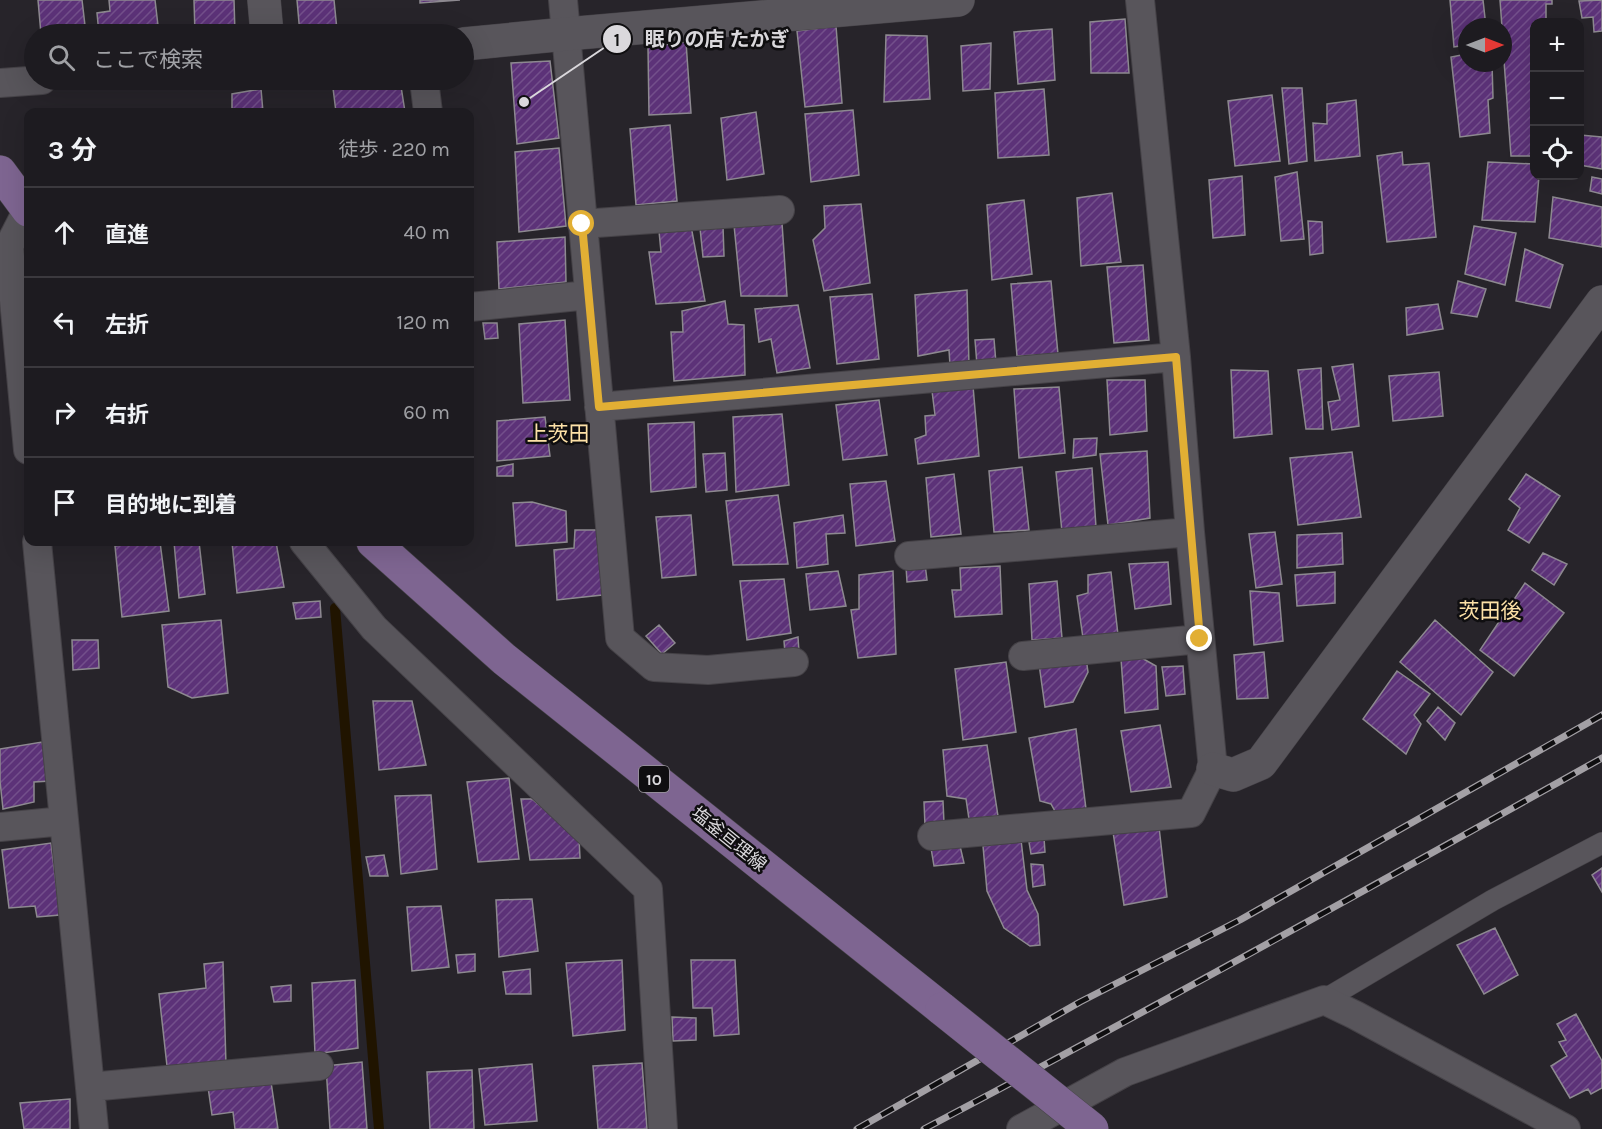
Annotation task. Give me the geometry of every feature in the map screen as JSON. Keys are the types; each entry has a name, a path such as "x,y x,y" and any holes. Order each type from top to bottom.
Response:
{"main road":[{"path":"0,172 24,205"},
{"name":"塩釜亘理線","path":"377,546 504,660 1092,1129"}],"street":[{"path":"264,0 266,24"},
{"path":"563,0 620,638 654,667 708,670 794,662"},
{"path":"474,43 958,0"},
{"path":"932,836 1191,813 1213,769 1176,357 1140,0"},
{"path":"0,83 24,81"},
{"path":"425,90 428,108"},
{"path":"582,224 780,210"},
{"path":"24,218 9,246 24,407"},
{"path":"474,307 589,295"},
{"path":"1213,769 1233,775 1261,762 1602,302"},
{"path":"599,407 1176,357"},
{"path":"909,556 1190,532"},
{"path":"37,546 94,1129"},
{"path":"307,546 374,628 648,889 663,1129"},
{"path":"1023,657 1200,639"},
{"path":"0,827 64,821"},
{"path":"1021,1129 1125,1072 1324,1000 1493,900 1602,843"},
{"path":"1324,1000 1566,1129"},
{"path":"90,1087 319,1066"}],"building":[{"path":"38,0 82,0 85,24 40,24"},
{"path":"109,0 155,0 158,24 98,24 97,13 110,11"},
{"path":"194,0 234,0 235,24 195,24"},
{"path":"297,0 334,0 336,24 299,24"},
{"path":"420,0 460,0 420,3"},
{"path":"1450,0 1483,0 1485,18 1458,18 1458,46 1454,47"},
{"path":"1500,0 1552,0 1552,4 1546,4 1546,18 1530,18 1530,156 1511,156 1505,72 1512,72 1512,18 1501,18"},
{"path":"1602,0 1602,31 1594,32 1593,17 1582,18 1579,1"},
{"path":"1125,19 1129,73 1091,73 1090,22"},
{"path":"836,26 842,103 805,107 797,31"},
{"path":"1052,29 1055,80 1018,84 1014,32"},
{"path":"886,35 927,36 930,99 884,102"},
{"path":"686,42 691,113 649,115 648,47"},
{"path":"991,43 990,89 963,91 961,46"},
{"path":"1458,56 1458,72 1492,72 1493,98 1488,100 1490,133 1460,137 1451,57"},
{"path":"550,61 559,138 517,144 511,63"},
{"path":"1282,88 1302,88 1307,161 1289,164"},
{"path":"1044,89 1049,155 998,158 995,93"},
{"path":"261,90 263,108 232,108 232,94"},
{"path":"333,90 402,90 404,108 336,108"},
{"path":"1272,95 1280,161 1235,166 1228,101"},
{"path":"1356,100 1360,156 1315,161 1313,123 1327,124 1327,104"},
{"path":"853,110 859,175 811,182 805,114"},
{"path":"756,112 764,174 727,180 721,118"},
{"path":"670,125 677,201 636,205 630,129"},
{"path":"1584,135 1602,137 1602,169 1584,166"},
{"path":"559,148 566,226 519,232 515,152"},
{"path":"1402,152 1403,165 1429,163 1436,237 1387,242 1377,156"},
{"path":"1488,162 1530,164 1530,180 1539,180 1535,222 1482,220"},
{"path":"1297,172 1304,239 1281,241 1275,177"},
{"path":"1242,176 1245,235 1213,238 1209,180"},
{"path":"1592,177 1602,179 1602,194 1590,191"},
{"path":"1112,193 1121,262 1081,266 1077,198"},
{"path":"1553,197 1602,207 1602,247 1549,238"},
{"path":"1024,200 1032,274 992,280 987,205"},
{"path":"861,204 870,283 824,291 813,240 825,228 824,206"},
{"path":"1308,221 1322,222 1323,253 1310,255"},
{"path":"782,223 787,296 741,296 734,225"},
{"path":"691,226 705,301 656,304 649,252 661,252 659,231"},
{"path":"723,226 724,256 703,257 700,228"},
{"path":"1474,226 1516,233 1505,285 1465,274"},
{"path":"565,237 566,282 499,289 497,242"},
{"path":"1525,249 1563,265 1550,308 1516,301"},
{"path":"1143,265 1149,340 1114,343 1107,267"},
{"path":"1051,281 1058,354 1017,356 1011,284"},
{"path":"1458,281 1486,289 1477,317 1451,313"},
{"path":"967,290 969,365 950,365 949,350 918,356 915,295"},
{"path":"872,294 879,359 837,364 830,297"},
{"path":"725,301 728,324 744,325 745,375 674,381 671,332 683,332 682,311"},
{"path":"1438,304 1443,329 1407,335 1406,308"},
{"path":"798,305 810,368 777,373 771,339 759,342 755,309"},
{"path":"565,320 570,400 523,403 519,324"},
{"path":"483,323 497,323 498,338 485,339"},
{"path":"994,339 996,363 977,365 975,340"},
{"path":"1353,364 1359,426 1332,430 1328,402 1340,400 1332,367"},
{"path":"1321,368 1323,429 1306,429 1298,370"},
{"path":"1231,370 1268,371 1272,434 1234,438"},
{"path":"1439,372 1443,416 1393,421 1389,376"},
{"path":"1107,380 1145,380 1147,431 1110,435"},
{"path":"973,386 979,456 918,464 915,439 926,435 925,416 935,415 932,391"},
{"path":"1059,387 1065,453 1019,458 1014,389"},
{"path":"879,400 887,455 843,460 836,405"},
{"path":"782,414 789,485 736,492 733,417"},
{"path":"545,417 550,456 497,461 497,421"},
{"path":"694,422 696,487 651,492 648,424"},
{"path":"1097,438 1096,455 1073,458 1074,439"},
{"path":"1147,451 1150,518 1108,525 1100,454"},
{"path":"1352,452 1361,517 1298,525 1290,458"},
{"path":"725,453 727,490 706,492 703,454"},
{"path":"513,464 513,476 497,476 497,467"},
{"path":"1022,467 1029,530 994,532 989,471"},
{"path":"1092,468 1096,527 1062,532 1056,472"},
{"path":"954,474 961,534 931,537 926,478"},
{"path":"1526,474 1560,496 1529,543 1508,530 1520,508 1509,499"},
{"path":"886,481 895,541 856,546 850,484"},
{"path":"778,495 788,564 733,565 726,501"},
{"path":"532,502 566,511 567,542 516,546 513,503"},
{"path":"691,515 696,575 662,578 656,517"},
{"path":"843,515 845,533 826,534 828,564 797,568 794,523"},
{"path":"575,530 600,530 602,595 557,600 554,550 574,548"},
{"path":"1275,532 1282,584 1256,588 1249,534"},
{"path":"1342,533 1343,564 1297,568 1297,535"},
{"path":"115,546 161,546 169,611 122,617"},
{"path":"174,546 199,546 205,594 179,598"},
{"path":"232,546 277,546 284,587 237,593"},
{"path":"1543,553 1567,564 1554,585 1532,570"},
{"path":"1168,562 1171,604 1135,609 1129,564"},
{"path":"925,564 927,580 907,582 906,566"},
{"path":"1000,566 1002,614 955,617 952,590 961,590 960,568"},
{"path":"838,571 846,606 810,610 806,574"},
{"path":"893,571 896,654 858,658 851,610 859,609 859,575"},
{"path":"1111,572 1118,635 1083,638 1077,596 1088,593 1088,575"},
{"path":"1335,572 1335,603 1297,606 1295,575"},
{"path":"784,579 791,633 747,640 740,581"},
{"path":"1057,581 1062,638 1032,640 1029,584"},
{"path":"1525,583 1564,613 1514,676 1480,650"},
{"path":"1250,591 1279,593 1283,641 1254,645"},
{"path":"320,601 321,617 296,619 293,603"},
{"path":"221,620 228,693 192,698 168,687 162,625"},
{"path":"1435,620 1493,672 1461,715 1400,662"},
{"path":"659,625 675,643 662,654 646,636"},
{"path":"798,637 799,652 785,653 784,641"},
{"path":"72,640 98,640 99,668 73,670"},
{"path":"1264,652 1268,698 1237,699 1234,655"},
{"path":"1140,657 1156,666 1158,709 1125,713 1121,659"},
{"path":"1086,658 1088,672 1073,702 1045,707 1039,664"},
{"path":"1006,662 1016,732 963,740 955,669"},
{"path":"1183,666 1185,694 1166,696 1162,667"},
{"path":"1397,671 1430,694 1414,715 1421,724 1406,754 1363,719"},
{"path":"373,701 412,701 426,765 379,770"},
{"path":"1438,707 1455,723 1445,740 1427,721"},
{"path":"1160,725 1171,787 1131,792 1121,731"},
{"path":"1076,729 1086,809 1057,815 1051,804 1040,801 1029,738"},
{"path":"42,742 50,781 34,782 34,802 3,809 0,749"},
{"path":"987,745 998,816 969,819 966,799 947,796 943,750"},
{"path":"509,778 519,859 478,862 467,782"},
{"path":"431,795 437,869 401,874 395,796"},
{"path":"521,799 532,799 579,838 580,858 530,860"},
{"path":"943,801 944,823 925,826 924,802"},
{"path":"1159,827 1167,897 1124,905 1113,832"},
{"path":"1044,838 1045,852 1031,854 1029,842"},
{"path":"1021,840 1027,890 1038,914 1040,945 1030,946 1004,928 987,891 983,846"},
{"path":"51,843 60,915 37,917 35,906 9,908 2,850"},
{"path":"960,846 964,863 934,866 931,848"},
{"path":"384,855 388,876 370,876 366,857"},
{"path":"1031,864 1043,865 1045,885 1033,887"},
{"path":"1602,868 1602,892 1592,875"},
{"path":"532,899 538,951 499,957 496,900"},
{"path":"441,906 449,967 412,971 407,907"},
{"path":"1495,928 1518,975 1484,994 1457,945"},
{"path":"475,954 475,971 458,973 456,955"},
{"path":"622,960 625,1030 573,1036 566,963"},
{"path":"691,960 735,960 739,1034 714,1036 712,1008 693,1008"},
{"path":"223,962 226,1065 167,1066 159,994 206,988 204,964"},
{"path":"530,969 531,994 506,994 503,972"},
{"path":"355,980 358,1048 315,1054 312,983"},
{"path":"291,985 291,1001 274,1002 271,987"},
{"path":"1576,1014 1602,1061 1602,1088 1591,1094 1588,1089 1570,1098 1551,1066 1567,1056 1559,1042 1566,1040 1557,1024"},
{"path":"672,1017 696,1018 696,1040 673,1041"},
{"path":"362,1062 367,1129 330,1129 326,1066"},
{"path":"642,1063 647,1129 598,1129 593,1066"},
{"path":"532,1064 537,1121 485,1125 479,1069"},
{"path":"472,1070 474,1129 430,1129 427,1072"},
{"path":"271,1082 278,1129 235,1129 233,1112 212,1115 208,1087"},
{"path":"70,1099 70,1129 24,1129 20,1103"}],"waterway":[{"path":"335,608 379,1129"}],"railway":[{"path":"857,1129 1080,1002 1240,920 1602,715"},
{"path":"924,1129 1264,946 1602,758"}],"place":[{"name":"眠りの店 たかぎ","path":"524,102"}],"district":[{"name":"上茨田","path":"558,434"},
{"name":"茨田後","path":"1490,611"}],"route":[{"path":"582,224 599,407 1176,357 1200,639"}]}
